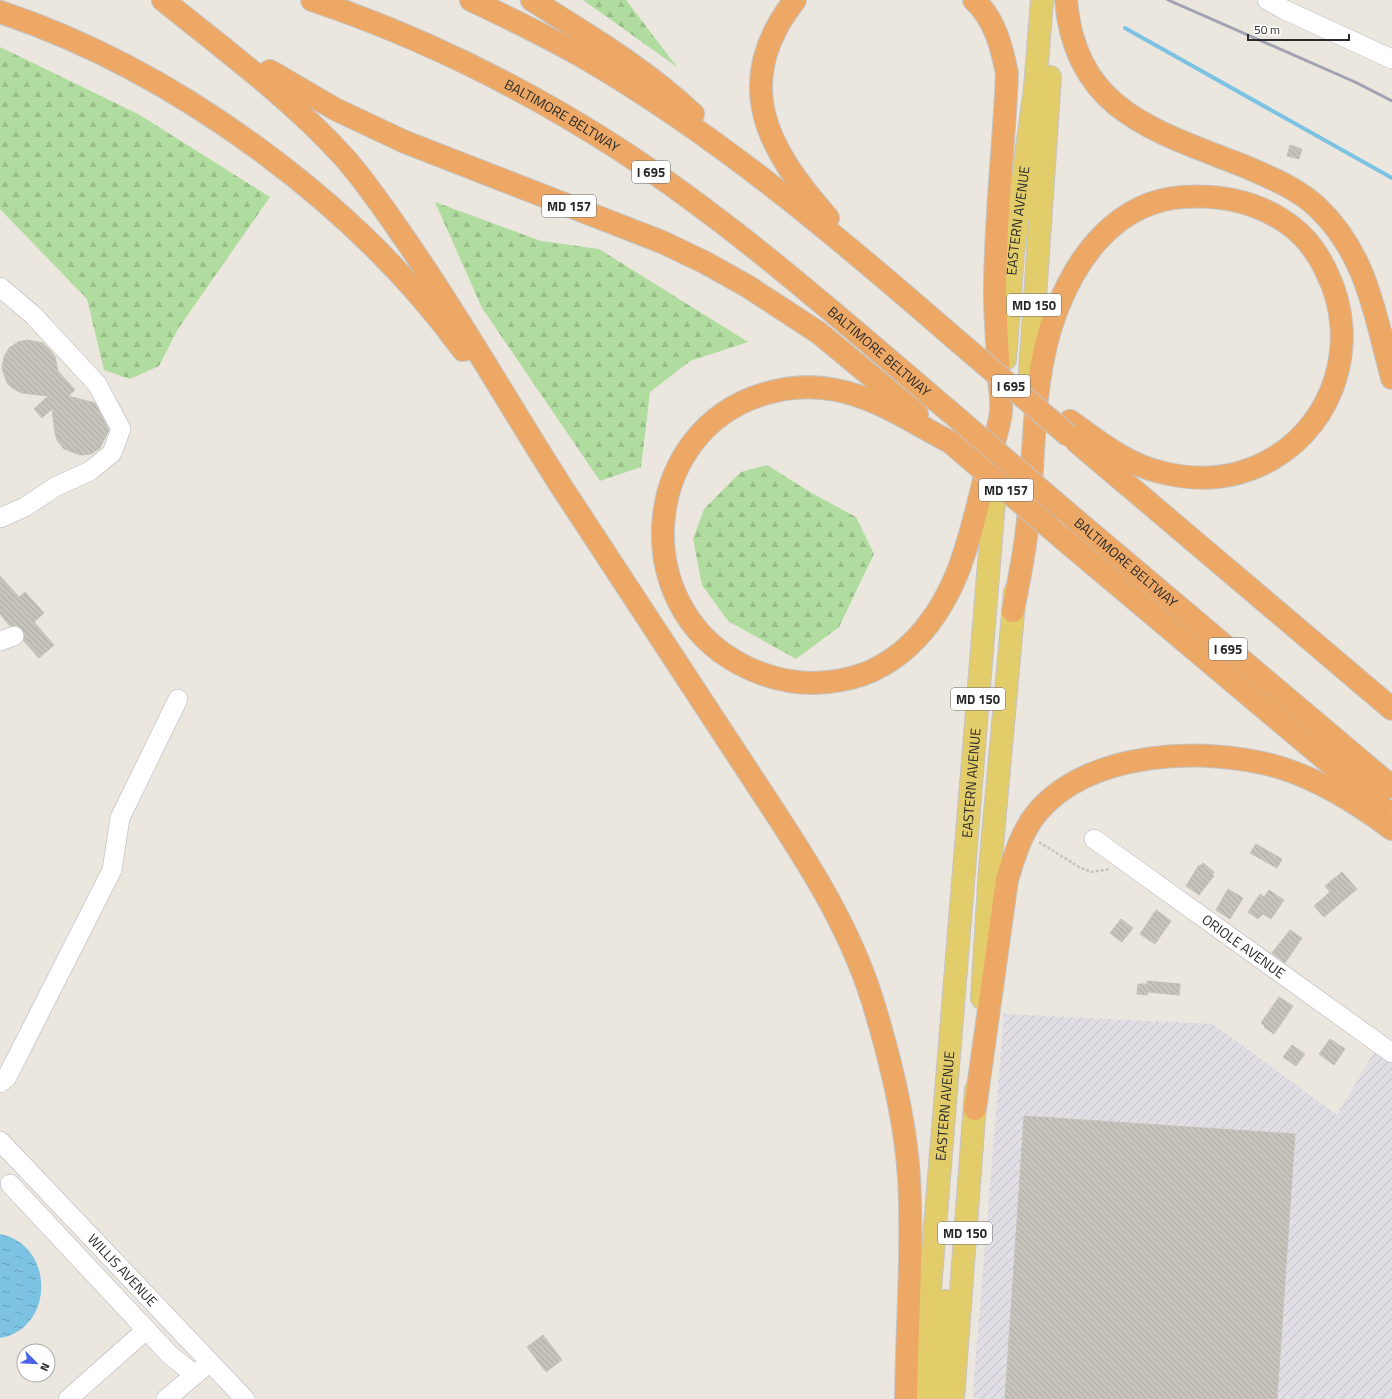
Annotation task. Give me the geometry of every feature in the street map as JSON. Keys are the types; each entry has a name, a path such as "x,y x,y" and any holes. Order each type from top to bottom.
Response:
{"highway":[{"path":"163,0 301,113 344,157 372,191 456,314 558,482 795,842 831,904 847,935 863,973 883,1035 903,1125 908,1173 911,1232 906,1399"},
{"name":"MD 157","path":"170,0 248,57 287,82 370,127 443,158 662,242 746,286 788,312 842,351 1392,816"},
{"name":"BALTIMORE BELTWAY","path":"312,0 410,38 495,78 558,112 625,154 754,248 949,411 1392,787"},
{"name":"I 695","path":"471,0 521,24 589,60 658,103 753,172 867,262 954,335 1070,428 1392,709"},
{"path":"532,0 588,35 667,90 753,172"},
{"path":"795,0 783,15 770,38 763,61 760,81 764,120 785,164 801,188 867,262"},
{"path":"950,442 921,428 897,412 865,398 835,389 806,387 781,389 755,397 732,408 712,423 697,439 683,460 672,482 665,507 663,557 671,585 680,606 694,626 710,643 727,657 751,670 773,679 799,683 822,684 861,675 888,662 920,636 934,618 948,594 960,567 972,528 1001,411 995,293 1007,74 1002,48 992,25 974,0"},
{"path":"1066,0 1071,37 1079,57 1088,73 1112,102 1138,121 1170,137 1272,178 1312,202 1329,219 1350,246 1363,273 1374,307 1392,378"},
{"path":"0,12 57,34 98,53 202,111 292,175 330,207 393,267 449,331 558,482"},
{"path":"1013,611 1027,531 1039,380 1046,342 1067,285 1091,246 1108,229 1128,214 1152,203 1177,197 1206,195 1229,198 1268,212 1293,227 1309,243 1323,265 1335,289 1342,319 1343,345 1339,369 1331,393 1320,414 1301,436 1281,453 1259,466 1230,476 1206,478 1182,477 1158,472 1132,462 1070,428"},
{"path":"975,1109 1007,880 1015,854 1025,830 1037,814 1058,794 1074,783 1099,772 1132,762 1164,756 1199,755 1234,758 1278,767 1313,780 1348,799 1392,829"}],"main road":[{"name":"EASTERN AVENUE","path":"921,1399 1013,254 1035,88 1042,0"},
{"name":"EASTERN AVENUE","path":"953,1399 975,1109 990,868 1013,611 1055,0"},
{"path":"937,1399 954,1136 946,1087"}],"street":[{"path":"1267,0 1285,10 1392,59"},
{"path":"0,287 33,315 97,384 121,429 112,453 90,470 55,487 25,507 0,518"},
{"path":"0,1083 7,1077 112,870 120,818 178,699"},
{"name":"ORIOLE AVENUE","path":"1094,839 1392,1052"},
{"name":"WILLIS AVENUE","path":"0,1141 211,1360 245,1399"},
{"path":"27,1169 5,1189 170,1355 195,1375"},
{"path":"68,1399 146,1330"},
{"path":"166,1399 211,1360"}],"path":[{"path":"1037,841 1079,867 1091,872 1130,865"}],"shaded area":[{"path":"1004,1014 1213,1024 1337,1115 1377,1047 1392,1059 1392,1399 974,1399 973,1391"}],"green space":[{"path":"583,0 626,0 677,67"},
{"path":"0,47 138,114 270,197 178,329 159,366 130,379 104,370 87,299 0,209"},
{"path":"435,202 541,241 599,249 748,342 690,361 650,392 641,467 600,481 482,308"},
{"path":"767,465 810,492 856,517 874,554 839,627 796,659 728,621 702,585 693,539 704,509 741,472"}],"water":[{"path":"0,1234 18,1241 31,1253 39,1269 41,1286 39,1304 31,1319 18,1331 0,1338"}],"building":[{"path":"1290,145 1302,149 1299,159 1287,156"},
{"path":"27,340 43,343 51,351 55,357 58,371 75,390 68,396 95,403 109,430 100,448 91,454 80,455 64,449 57,440 52,409 42,418 34,409 48,396 22,393 12,388 7,383 2,368 4,357 9,348 18,342"},
{"path":"0,576 19,597 25,592 44,613 34,622 54,645 39,658 24,641 24,633 21,628 16,625 10,626 0,614"},
{"path":"1256,844 1282,859 1277,868 1250,853"},
{"path":"1203,863 1214,872 1212,875 1214,876 1199,895 1186,886 1199,865 1200,866"},
{"path":"1342,872 1357,889 1324,917 1314,906 1330,892 1325,886"},
{"path":"1228,889 1243,898 1230,919 1216,910"},
{"path":"1269,890 1284,900 1271,919 1263,914 1258,919 1248,912 1260,894 1264,897"},
{"path":"1156,910 1171,921 1155,944 1140,934"},
{"path":"1121,919 1133,928 1122,942 1110,933"},
{"path":"1290,930 1302,938 1285,963 1272,953"},
{"path":"1147,981 1180,984 1179,995 1148,992 1147,995 1137,994 1138,984 1147,984"},
{"path":"1279,997 1293,1006 1274,1034 1261,1023"},
{"path":"1330,1039 1345,1049 1334,1065 1319,1054"},
{"path":"1292,1045 1305,1054 1296,1066 1283,1057"},
{"path":"1024,1116 1295,1134 1277,1399 1005,1399"},
{"path":"543,1335 562,1360 546,1372 527,1347"}],"waterway":[{"path":"1125,28 1392,178"}],"railway":[{"path":"1168,0 1355,82 1392,101"}]}
